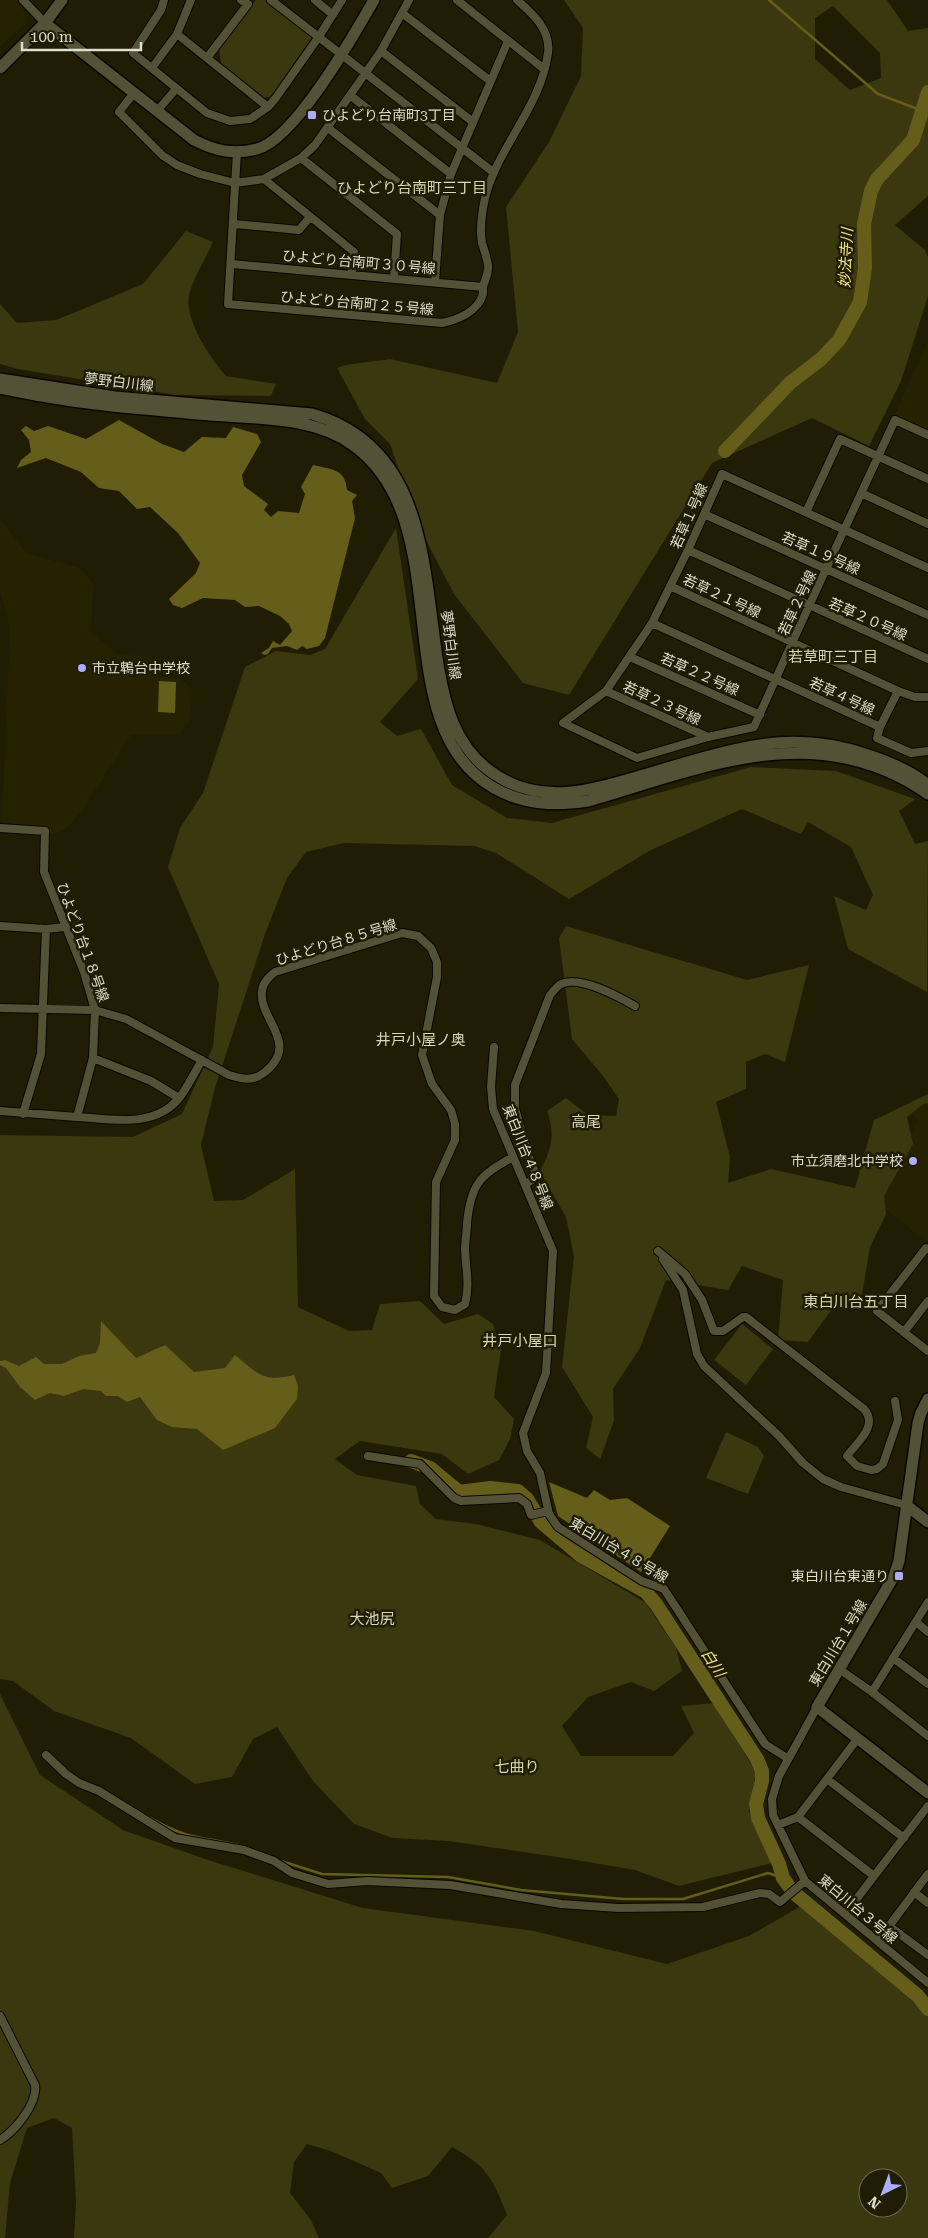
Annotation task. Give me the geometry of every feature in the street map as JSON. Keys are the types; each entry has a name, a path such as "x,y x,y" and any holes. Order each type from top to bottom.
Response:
{"street":[{"path":"24,0 45,23 194,140 214,150 237,152 258,149 281,135 342,56 374,0"},
{"path":"0,68 45,23 62,0"},
{"path":"164,0 161,10 133,53 207,113 230,121 250,119 268,107 318,38 342,0"},
{"path":"152,68 176,34 191,0"},
{"path":"207,58 248,4 241,0"},
{"path":"271,0 493,172"},
{"path":"315,0 334,14"},
{"path":"134,93 119,112 162,155 179,166 200,174 235,183 264,179 301,158 315,145 366,74 410,0"},
{"path":"457,0 544,69"},
{"name":"ひよどり台南町２５号線","path":"237,152 232,264 228,304 442,323 459,320 474,308 483,296 483,287 488,276 488,265 482,241 481,223 493,172 507,143 531,106 542,81 548,52 546,34 536,16 517,0"},
{"path":"402,13 489,80"},
{"path":"0,59 45,23"},
{"path":"176,34 268,107"},
{"path":"435,281 440,215 451,174 489,80 508,41"},
{"path":"381,51 473,122"},
{"path":"157,111 176,89"},
{"path":"351,96 451,174"},
{"path":"328,128 440,215"},
{"path":"301,158 398,234 394,278"},
{"path":"264,179 354,252 352,274"},
{"path":"234,224 300,230 310,217"},
{"name":"ひよどり台南町３０号線","path":"232,264 435,281 483,287"},
{"name":"夢野白川線","path":"0,378 114,397 312,414 340,424 368,441 396,476 417,532 426,576 441,679 450,719 463,744 475,758 508,782 542,793 576,793 738,749 791,742 828,745 856,751 889,762 926,788"},
{"name":"夢野白川線","path":"0,388 116,406 291,422 326,430 353,445 372,462 388,485 408,534 433,691 441,725 448,742 466,765 488,784 505,794 532,802 567,804 588,801 740,758 780,752 833,755 858,761 926,788"},
{"name":"若草２号線","path":"563,723 637,758 708,737 754,727 895,420 928,435"},
{"path":"806,512 840,439 928,479"},
{"name":"若草１号線","path":"563,723 606,690 652,623 688,550 722,474 928,568"},
{"path":"861,493 928,524"},
{"name":"若草１９号線","path":"704,514 928,615"},
{"name":"若草２０号線","path":"688,550 928,659"},
{"name":"若草２１号線","path":"670,586 898,691 915,697 928,697"},
{"name":"若草４号線","path":"652,623 880,727 877,738 911,753 928,751"},
{"name":"若草２２号線","path":"630,657 760,715"},
{"name":"若草２３号線","path":"606,690 708,737"},
{"path":"880,727 898,691"},
{"name":"ひよどり台１８号線","path":"0,828 45,832 44,872 84,972 95,1010 93,1058 77,1117"},
{"path":"0,926 46,930 65,927"},
{"path":"23,1114 41,1054 46,930"},
{"name":"ひよどり台８５号線","path":"202,1060 229,1075 245,1080 260,1076 272,1066 278,1052 278,1036 263,1002 262,990 266,980 275,972 402,933 418,936 431,948 437,962 437,977 422,1055 432,1084 451,1110 455,1124 455,1140 436,1182 434,1296 442,1307 455,1310 465,1304 469,1290 465,1248 470,1200 477,1184 491,1169 513,1157"},
{"path":"526,1184 537,1177 528,1155 515,1108 515,1085 550,995 561,984 574,982 612,993 635,1006"},
{"path":"0,1008 95,1010 126,1020 202,1060 180,1098 166,1110 149,1118 128,1120 0,1111"},
{"name":"東白川台４８号線","path":"494,1047 491,1087 493,1110 553,1251 546,1373 523,1433 527,1451 540,1473 548,1511 558,1527 642,1581 664,1589 765,1744 787,1758"},
{"path":"93,1058 151,1081 180,1098"},
{"path":"928,1249 926,1248 877,1311 928,1351"},
{"path":"896,1401 898,1420 883,1464 871,1470 857,1466 847,1456 870,1426 870,1415 746,1318 743,1317 723,1332 714,1331 702,1300 685,1274 658,1251 683,1290 697,1354 704,1366 779,1436 803,1463 823,1479 906,1505 928,1522"},
{"path":"904,1332 928,1301"},
{"name":"東白川台１号線","path":"928,1399 920,1414 918,1423 899,1561 894,1576 817,1707 928,1793"},
{"path":"368,1456 420,1464 454,1498 461,1501 519,1498 527,1504 531,1515 548,1511"},
{"path":"872,1692 928,1602"},
{"path":"916,1622 928,1632"},
{"path":"893,1658 928,1684"},
{"path":"840,1669 928,1736"},
{"name":"東白川台３号線","path":"817,1707 778,1776 772,1799 773,1815 804,1881 928,1983"},
{"path":"778,1825 798,1816 858,1738"},
{"path":"46,1755 66,1774 80,1783 99,1791 175,1838 244,1850 274,1861 292,1873 328,1884 367,1881 450,1885 561,1904 618,1908 703,1907 760,1892 769,1894 780,1902 804,1881"},
{"path":"827,1778 904,1838"},
{"path":"845,1914 928,1806"},
{"path":"798,1816 874,1876"},
{"path":"878,1941 928,1874"},
{"path":"914,1892 928,1903"},
{"path":"889,1926 928,1956"},
{"path":"0,2016 35,2086 37,2095 13,2128 0,2140"}],"shaded area":[{"path":"0,0 16,0 24,10 26,22 0,47"},
{"path":"256,0 265,0 311,37 311,42 273,96 263,98 221,64 219,47"},
{"path":"564,0 887,0 908,31 928,28 928,196 895,225 925,250 928,257 928,296 901,381 869,446 812,418 712,463 569,695 523,683 454,594 416,521 390,444 365,419 337,368 345,365 390,359 497,383 518,332 506,207 549,142 581,76 583,28","holes":["833,6 880,53 881,78 850,90 815,59 815,18"]},
{"path":"186,231 213,242 190,292 190,313 199,337 212,359 226,376 276,384 271,396 176,395 18,369 0,364 0,304 17,323 56,320 143,284"},
{"path":"928,340 928,431 895,415"},
{"path":"119,420 162,444 184,452 202,437 226,438 233,427 257,434 261,442 242,475 244,486 268,504 264,510 271,517 278,511 299,513 305,494 301,487 313,465 332,469 344,478 347,490 357,495 352,501 355,518 325,638 319,646 307,649 302,646 297,650 287,646 272,648 268,654 264,655 261,653 269,648 273,641 280,645 292,631 289,624 280,616 259,606 245,607 235,600 203,598 182,608 173,605 169,599 196,573 200,563 178,533 150,507 137,509 119,491 99,488 81,472 46,458 17,468 21,460 31,452 29,440 21,430 26,426 34,431 48,426 86,439"},
{"name":"市立鵯台中学校","path":"0,519 26,553 80,568 93,584 91,632 117,654 150,657 160,678 180,679 192,688 189,722 179,734 131,735 80,813 66,829 51,834 49,827 6,825 2,821 10,628 0,590"},
{"path":"396,528 418,679 380,722 397,736 421,729 452,785 507,818 552,823 751,767 836,771 915,799 899,811 915,844 928,841 927,992 848,949 834,896 866,910 873,895 851,847 808,822 801,834 742,809 649,851 569,899 496,853 474,846 344,843 306,852 287,878 265,934 215,1088 201,1145 214,1201 243,1200 295,1169 298,1307 349,1331 372,1330 380,1304 420,1301 444,1324 478,1314 493,1324 501,1350 494,1397 514,1419 510,1439 499,1460 468,1474 442,1454 360,1441 335,1459 357,1475 416,1486 420,1504 436,1519 476,1524 540,1540 646,1603 676,1648 682,1671 654,1691 631,1682 588,1697 562,1726 581,1756 673,1756 694,1733 681,1706 713,1703 756,1772 749,1811 766,1844 772,1863 679,1886 635,1870 448,1841 393,1838 354,1824 313,1781 277,1727 253,1739 232,1777 195,1784 131,1738 54,1711 13,1681 0,1679 0,1135 133,1137 182,1114 213,1047 219,984 168,867 180,828 203,793 245,667 276,651 310,655 325,649"},
{"path":"159,681 176,682 175,713 158,712"},
{"path":"566,926 747,980 809,965 785,1062 765,1054 746,1062 746,1089 716,1102 730,1157 728,1183 771,1169 855,1188 874,1120 928,1094 928,1103 925,1103 907,1117 913,1144 884,1196 886,1214 870,1247 862,1295 835,1305 808,1342 778,1340 783,1280 742,1266 728,1290 666,1280 640,1348 613,1389 614,1421 600,1459 586,1448 593,1417 562,1367 574,1256 566,1217 540,1172 547,1156 552,1135 547,1111 566,1098 588,1115 616,1116 619,1099 603,1076 572,1039 559,938"},
{"name":"市立須磨北中学校","path":"928,1100 928,1243 877,1202 918,1120 909,1112"},
{"path":"101,1321 136,1358 165,1345 194,1372 225,1368 235,1355 262,1375 275,1378 294,1375 298,1386 297,1399 275,1428 223,1450 197,1429 172,1427 157,1420 140,1397 127,1402 118,1396 106,1396 101,1391 83,1389 64,1396 50,1393 35,1400 20,1387 6,1368 0,1365 0,1361 5,1360 19,1366 36,1357 44,1364 62,1364 79,1356 96,1353 100,1343"},
{"path":"742,1324 773,1349 746,1385 714,1360"},
{"path":"726,1432 758,1447 764,1456 748,1494 706,1478"},
{"path":"549,1482 587,1498 594,1490 610,1500 627,1498 670,1526 641,1572 558,1516"},
{"path":"0,1694 40,1775 123,1830 208,1860 363,1908 534,1931 667,1964 749,1936 801,1906 918,2001 928,2014 928,2238 488,2238 507,2215 493,2183 481,2167 452,2147 428,2176 392,2188 381,2173 331,2151 307,2144 294,2162 290,2193 311,2220 319,2238 74,2238 76,2202 72,2128 54,2118 27,2128 10,2183 5,2238 0,2238"}],"waterway":[{"path":"769,0 878,94 923,111"},
{"name":"妙法寺川","path":"725,451 790,383 821,359 839,340 860,302 865,268 864,224 871,191 877,179 913,140 928,92"},
{"name":"白川","path":"411,1461 430,1468 459,1492 490,1488 518,1491 527,1499 541,1522 581,1556 646,1592 656,1604 757,1759 762,1771 762,1781 756,1804 758,1818 779,1864 783,1878 793,1892 918,1996 928,2009"},
{"path":"147,1816 184,1834 238,1845 262,1853"},
{"path":"281,1861 322,1874 448,1877 521,1890 623,1899 683,1899 768,1873 783,1878"}],"place":[{"name":"ひよどり台南町3丁目","path":"312,115"},
{"name":"市立鵯台中学校","path":"82,668"},
{"name":"市立須磨北中学校","path":"913,1161"},
{"name":"東白川台東通り","path":"899,1576"}],"district":[{"name":"ひよどり台南町三丁目","path":"412,188"},
{"name":"若草町三丁目","path":"833,657"},
{"name":"井戸小屋ノ奥","path":"421,1040"},
{"name":"高尾","path":"586,1122"},
{"name":"東白川台五丁目","path":"856,1302"},
{"name":"井戸小屋口","path":"520,1341"},
{"name":"大池尻","path":"372,1619"},
{"name":"七曲り","path":"517,1767"}]}
